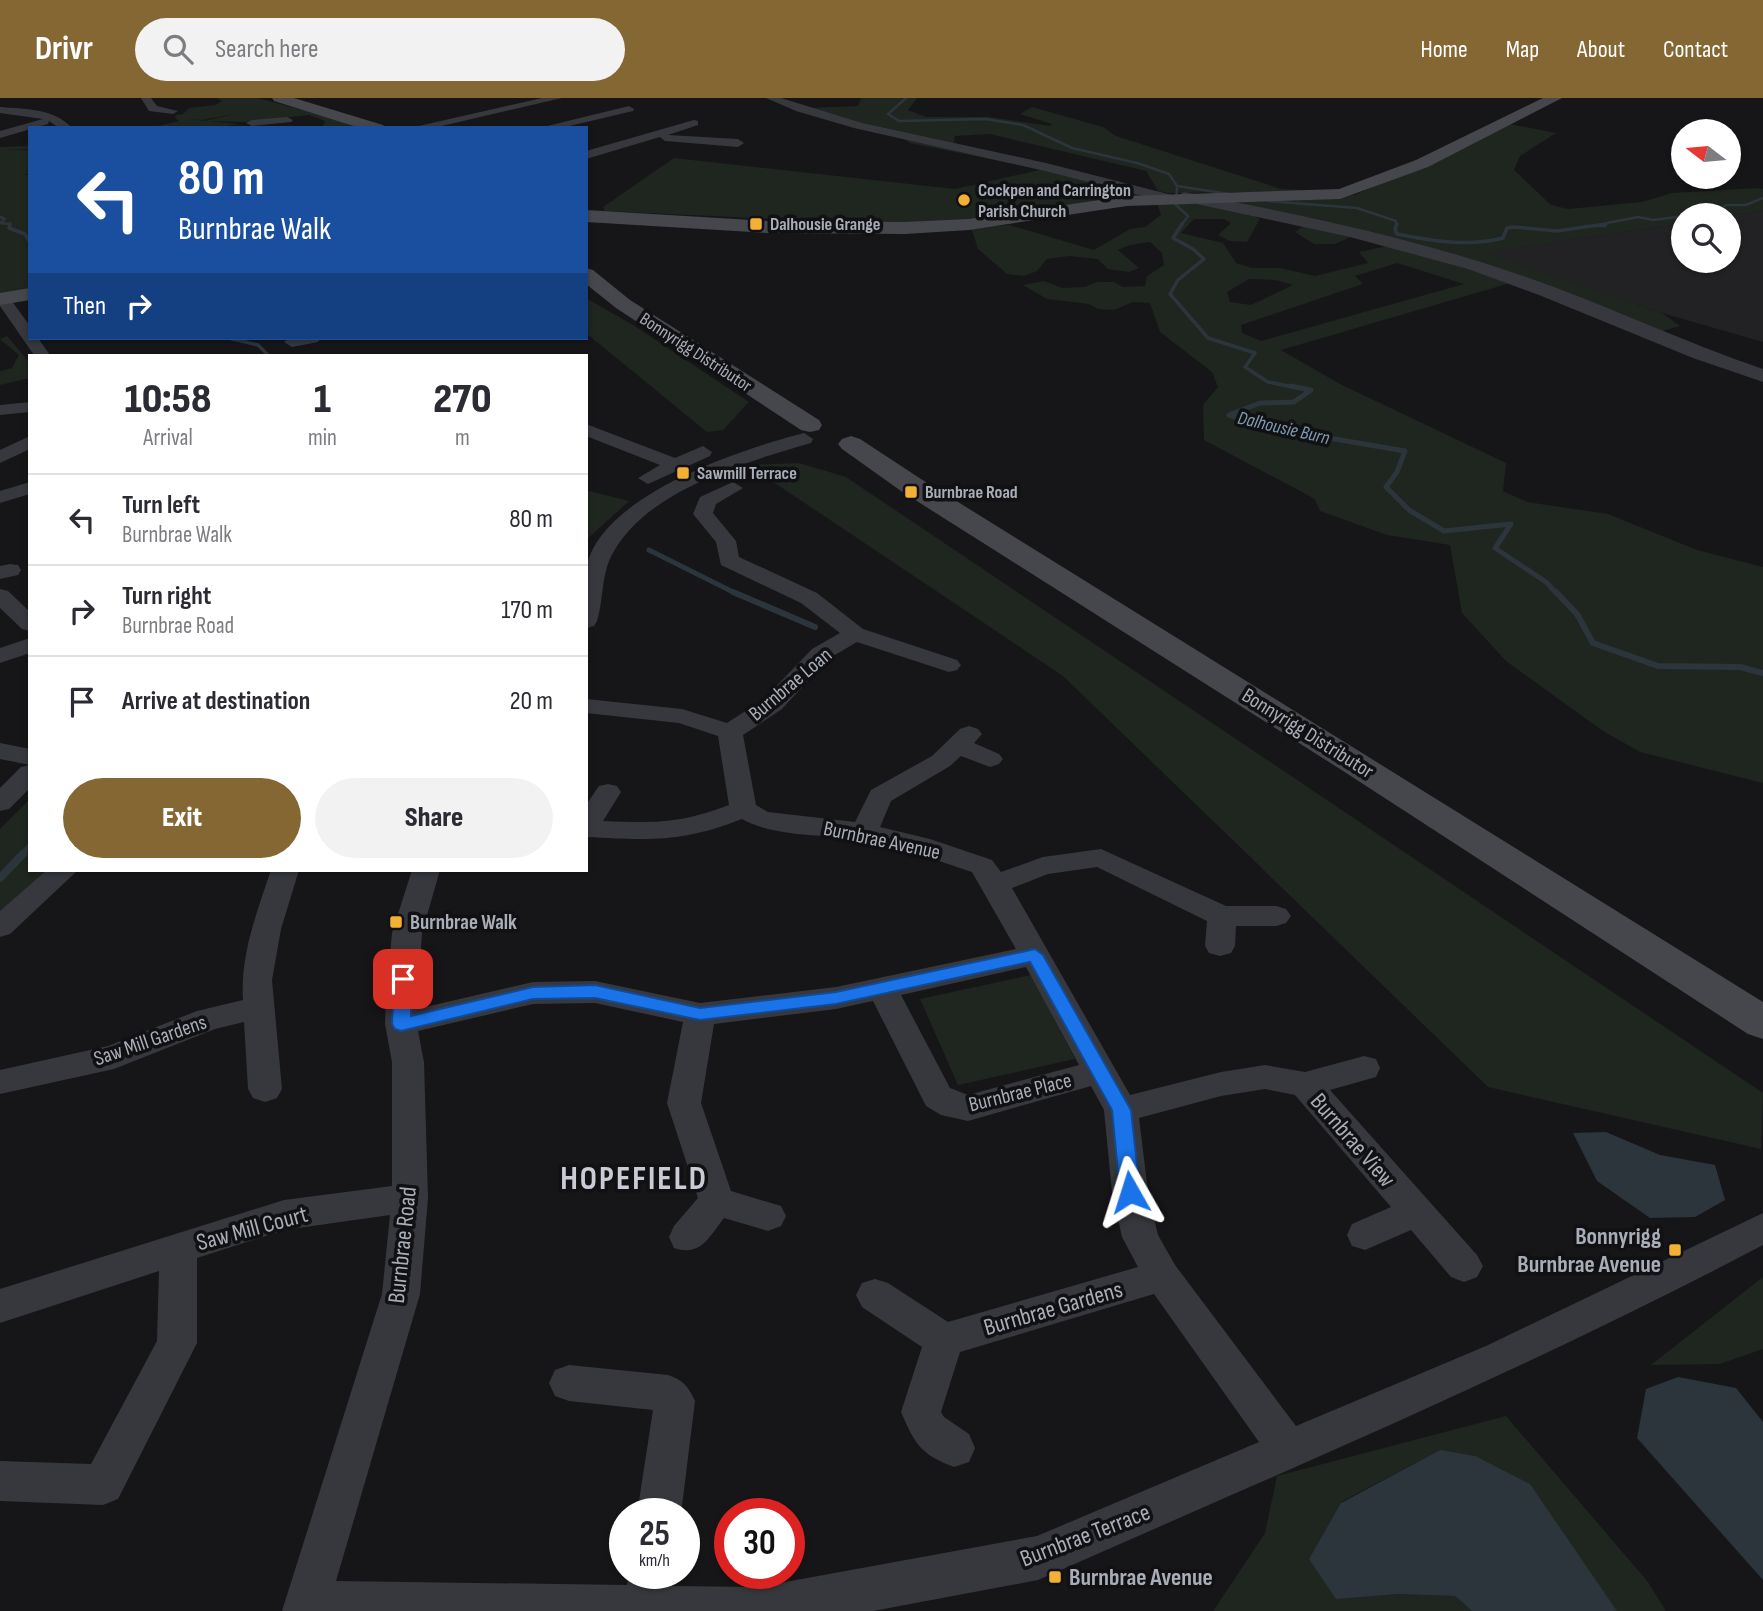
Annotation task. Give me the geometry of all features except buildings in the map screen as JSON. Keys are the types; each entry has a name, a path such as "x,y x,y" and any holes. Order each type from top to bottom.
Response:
{"main road":[{"path":"279,98 370,126"},
{"path":"588,216 739,226 952,226 998,222 1063,208 1175,197 1340,194 1426,162 1555,98"},
{"name":"Bonnyrigg Distributor","path":"588,276 623,304 827,447 845,429 911,485 1353,761 1763,1023"},
{"path":"2,299 28,294"}],"street":[{"path":"0,102 5,98"},
{"path":"146,98 153,109 173,111"},
{"path":"771,98 864,130 1386,240 1441,255 1517,280 1704,356 1763,376"},
{"path":"425,126 537,103 559,103"},
{"path":"555,126 629,109"},
{"path":"0,110 56,120 64,126"},
{"path":"573,111 598,117"},
{"path":"458,119 479,126"},
{"path":"31,126 56,120"},
{"path":"252,123 270,125 287,120"},
{"path":"588,155 694,123"},
{"path":"1,133 28,127"},
{"path":"645,136 737,143"},
{"path":"2,299 23,323 3,333"},
{"path":"0,410 28,407"},
{"path":"588,424 674,464"},
{"path":"588,599 591,566 614,535 641,511 675,488 717,467 807,432"},
{"path":"0,457 28,443"},
{"path":"648,478 703,452"},
{"name":"Burnbrae Loan","path":"730,732 773,704 820,654 855,634 809,598 729,560 726,541 703,514 707,501 733,488"},
{"path":"0,497 28,489"},
{"path":"0,596 28,622"},
{"path":"855,634 949,665"},
{"path":"0,656 28,646"},
{"path":"588,706 682,716 730,732 743,809 699,826 661,832 588,828"},
{"path":"864,832 880,796 941,761 963,740 990,759"},
{"path":"0,751 28,757"},
{"path":"0,803 28,775"},
{"path":"588,825 608,792"},
{"name":"Burnbrae Avenue","path":"743,809 762,819 864,832 920,845 982,866 995,884 1121,1110 1130,1192 1140,1237 1162,1276 1289,1450"},
{"path":"995,884 1043,866 1101,858 1221,931 1276,916"},
{"path":"0,927 62,872"},
{"path":"265,1089 257,979 266,929 284,872"},
{"name":"Burnbrae Road","path":"306,1607 401,1294 410,1198 408,1062 401,1024 407,933 425,872"},
{"path":"401,1024 533,993 595,992 700,1014 836,998 1035,955"},
{"name":"Burnbrae Place","path":"883,989 937,1097 953,1106 968,1108 1100,1071"},
{"name":"Saw Mill Gardens","path":"0,1082 114,1057 208,1019 260,1007"},
{"path":"700,1014 684,1103 717,1201"},
{"path":"1305,1084 1364,1068"},
{"name":"Burnbrae View","path":"1121,1110 1221,1084 1265,1077 1305,1084 1464,1266"},
{"name":"Saw Mill Court","path":"0,1306 284,1215 410,1198"},
{"path":"717,1201 768,1216"},
{"path":"687,1237 717,1201"},
{"path":"1365,1235 1415,1212"},
{"name":"Burnbrae Terrace","path":"306,1607 649,1591 758,1611 1038,1558 1289,1450 1618,1303 1763,1228"},
{"path":"0,1481 103,1485 177,1343 178,1249"},
{"name":"Burnbrae Gardens","path":"944,1340 1162,1276"},
{"path":"875,1295 944,1340 921,1412 929,1430 954,1448"},
{"path":"569,1383 668,1393 675,1401 661,1498"}],"shaded area":[{"path":"217,98 258,98 343,121 352,126 323,126 325,121 309,115 245,122 208,121 239,124 226,126 158,126 179,121 175,118 176,115 183,114 189,108 215,105 222,101","holes":["235,114 206,121 186,119 202,120"]},
{"path":"861,98 917,98 908,110 926,117 989,117 1050,126 1052,124 1020,114 1032,107 1103,127 1116,136 1281,189 1324,191 1169,193 1158,191 1146,171 990,134 955,136 954,143 1024,158 1009,163 910,143 896,134 810,108 858,106"},
{"path":"1509,124 1556,133 1520,156 1514,170 1551,205 1568,209 1642,202 1672,193 1763,189 1763,210 1741,214 1741,203 1671,203 1671,225 1485,253 1662,313 1680,326 1658,332 1524,279 1281,350 1340,384 1506,463 1503,491 1527,502 1608,514 1697,550 1763,567 1763,783 1640,752 1603,731 1506,661 1462,613 1450,545 1387,535 1320,511 1315,499 1204,440 1203,405 1218,387 1212,372 1160,332 1150,303 1133,302 1114,310 1098,309 1089,304 1047,299 1023,285 1044,281 1062,288 1085,287 1097,282 1114,282 1123,287 1145,286 1147,276 1164,265 1162,253 1150,242 1118,250 1139,268 1129,272 1108,269 1098,259 1069,256 1047,259 1037,271 1024,276 1007,274 978,249 972,230 906,232 1009,225 1094,250 1130,229 1145,227 1161,215 1157,203 1183,201 1223,205 1260,219 1247,242 1230,241 1218,235 1231,223 1224,219 1194,219 1181,233 1223,243 1236,263 1252,268 1280,268 1315,276 1368,263 1359,252 1407,242 1364,231 1335,244 1314,244 1295,232 1311,221 1208,200 1355,195","holes":["1397,263 1464,284 1261,341 1242,333 1241,325 1363,284 1355,276","1249,279 1276,280 1293,285 1251,305 1230,302 1227,292"]},
{"path":"28,146 28,149 8,150 28,150 28,174 24,174 28,175 28,292 0,297 0,147"},
{"path":"674,158 955,189 1044,169 1143,196 1050,207 1001,218 941,224 605,211 603,207"},
{"path":"1763,210 1763,342 1662,313 1483,253 1671,225 1671,273 1741,273 1741,214"},
{"path":"588,299 633,325 749,402 723,430 707,432 588,335"},
{"path":"7,336 28,361 28,378 0,385 0,371 12,368 19,355 0,339"},
{"path":"799,463 846,477 1763,1093 1761,1149 1488,1087 1063,676 748,465"},
{"path":"588,491 629,501 588,538"},
{"path":"28,801 28,872 52,872 0,919 0,829"},
{"path":"1031,975 1075,1059 958,1085 920,999"},
{"path":"1606,1132 1660,1155 1715,1165 1725,1200 1695,1217 1650,1218 1597,1181 1573,1133"},
{"path":"1763,1277 1763,1349 1720,1364 1651,1365"},
{"path":"1678,1377 1736,1388 1763,1422 1763,1580 1637,1438 1646,1389"},
{"path":"1506,1416 1648,1582 1666,1611 1617,1611 1576,1554 1440,1450 1341,1502 1397,1594 1455,1596 1472,1611 1213,1611 1265,1533 1277,1476"},
{"path":"1440,1450 1475,1456 1530,1484 1617,1611 1472,1611 1455,1596 1397,1594 1336,1599 1309,1559 1341,1503"}],"waterway":[{"name":"Dalhousie Burn","path":"906,98 888,114 899,121 986,119 1023,125 1072,148 1137,163 1169,174 1177,186"},
{"path":"1177,186 1229,194"},
{"name":"Dalhousie Burn","path":"1177,186 1176,205 1188,216 1181,226"},
{"path":"1592,226 1605,226 1607,223 1638,217 1653,220 1716,212 1726,205 1746,205 1763,198"},
{"path":"1268,201 1357,208 1396,221 1396,226"},
{"path":"0,217 5,219 0,223 10,224"},
{"path":"10,224 9,228 25,234 28,239"},
{"name":"Dalhousie Burn","path":"1182,224 1173,238 1193,249 1204,259 1178,280 1170,294 1208,338 1255,353 1245,367 1268,382 1299,388"},
{"path":"1397,224 1397,234 1463,243 1503,238 1507,228 1514,227 1557,231 1592,226"},
{"path":"1592,226 1606,224"},
{"path":"1584,226 1592,226"},
{"path":"237,340 258,345 267,354"},
{"name":"Dalhousie Burn","path":"1290,386 1311,390 1294,402 1260,403 1229,415 1270,428 1405,451 1397,472 1386,487 1409,510 1444,531 1511,524 1495,548 1546,582 1557,594"},
{"path":"649,550 733,592"},
{"path":"733,592 815,627"},
{"path":"733,592 737,594"},
{"name":"Dalhousie Burn","path":"1556,592 1577,614 1593,643 1658,666 1740,667 1763,673"},
{"path":"21,855 28,848"},
{"path":"0,878 23,854"}],"place":[{"name":"Cockpen and Carrington Parish Church","path":"964,200"},
{"name":"Dalhousie Grange","path":"756,224"},
{"name":"Sawmill Terrace","path":"683,473"},
{"name":"Burnbrae Road","path":"911,492"},
{"name":"Burnbrae Walk","path":"396,922"},
{"name":"Bonnyrigg Burnbrae Avenue","path":"1675,1250"},
{"name":"Burnbrae Avenue","path":"1055,1577"}],"district":[{"name":"HOPEFIELD","path":"634,1177"}],"route":[{"path":"403,979 401,1024 533,993 595,992 700,1014 836,998 1035,955 1121,1110 1130,1192"}]}
